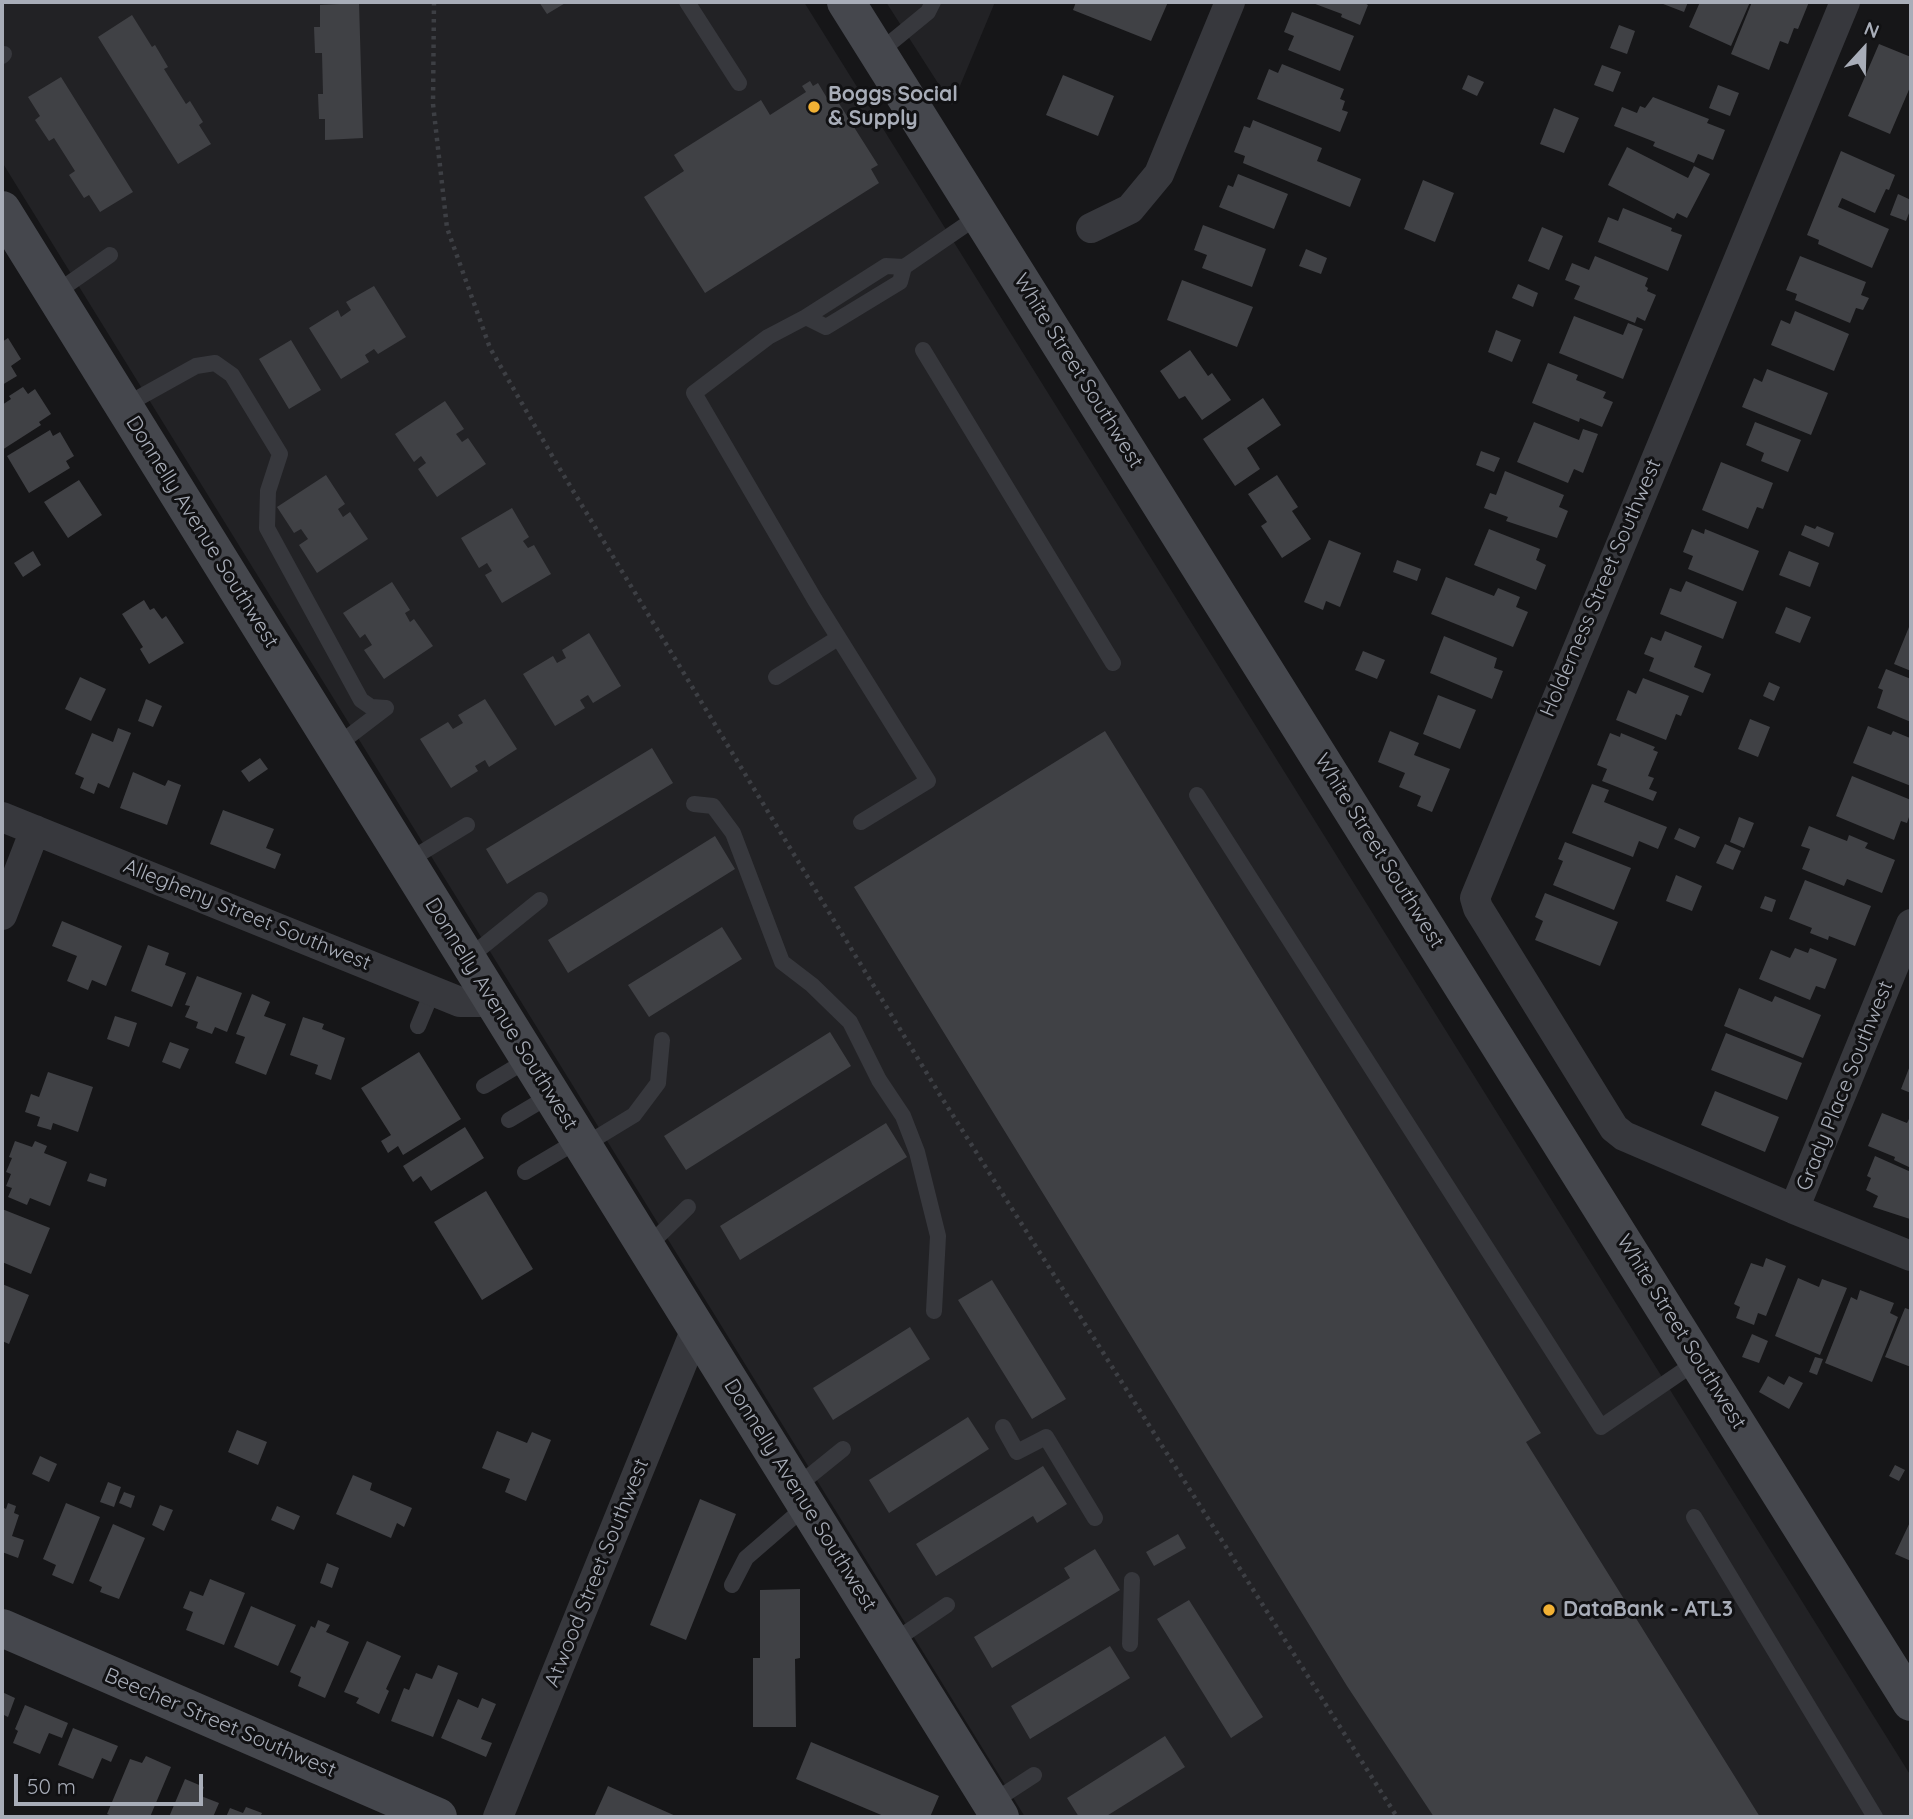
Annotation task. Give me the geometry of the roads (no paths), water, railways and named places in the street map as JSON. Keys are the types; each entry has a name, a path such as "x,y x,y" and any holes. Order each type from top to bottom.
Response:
{"street":[{"name":"White Street Southwest","path":"846,2 1911,1702"},
{"path":"1091,228 1130,209 1159,174 1230,2"},
{"name":"Holderness Street Southwest","path":"1794,1209 1641,1144 1614,1128 1478,908 1475,898 1844,2"},
{"name":"Donnelly Avenue Southwest","path":"2,210 995,1810"},
{"name":"Allegheny Street Southwest","path":"2,817 460,1002 493,1002"},
{"path":"2,915 35,830"},
{"name":"Grady Place Southwest","path":"1794,1209 1911,924"},
{"path":"1794,1209 1911,1256"},
{"name":"Atwood Street Southwest","path":"498,1817 696,1329"},
{"name":"Beecher Street Southwest","path":"2,1628 438,1817"}],"lane":[{"path":"687,2 739,83"},
{"path":"878,53 928,12 933,2"},
{"path":"861,822 928,781 838,638 694,393 768,337 806,317 826,327 900,282 904,267 980,215"},
{"path":"54,294 110,255"},
{"path":"923,350 1113,663"},
{"path":"124,406 195,366 215,363 232,375 280,454 268,491 267,528 361,701 371,707 386,709 335,747"},
{"path":"776,677 838,638"},
{"path":"1197,794 1601,1427 1699,1360"},
{"path":"694,804 713,806 733,833 782,962 812,985 850,1022 879,1080 903,1116 917,1152 938,1236 934,1311"},
{"path":"407,862 467,825"},
{"path":"467,959 540,900"},
{"path":"418,1026 433,990"},
{"path":"525,1172 634,1115 658,1083 662,1040"},
{"path":"484,1086 529,1059"},
{"path":"509,1120 551,1095"},
{"path":"646,1248 688,1207"},
{"path":"1003,1427 1017,1452 1046,1437 1095,1518"},
{"path":"732,1585 746,1558 843,1449"},
{"path":"1694,1517 1875,1817"},
{"path":"1130,1644 1132,1580"},
{"path":"891,1643 947,1605"},
{"path":"995,1810 1034,1775"}],"place":[{"name":"Boggs Social & Supply","path":"814,107"},
{"name":"DataBank - ATL3","path":"1549,1610"}]}
